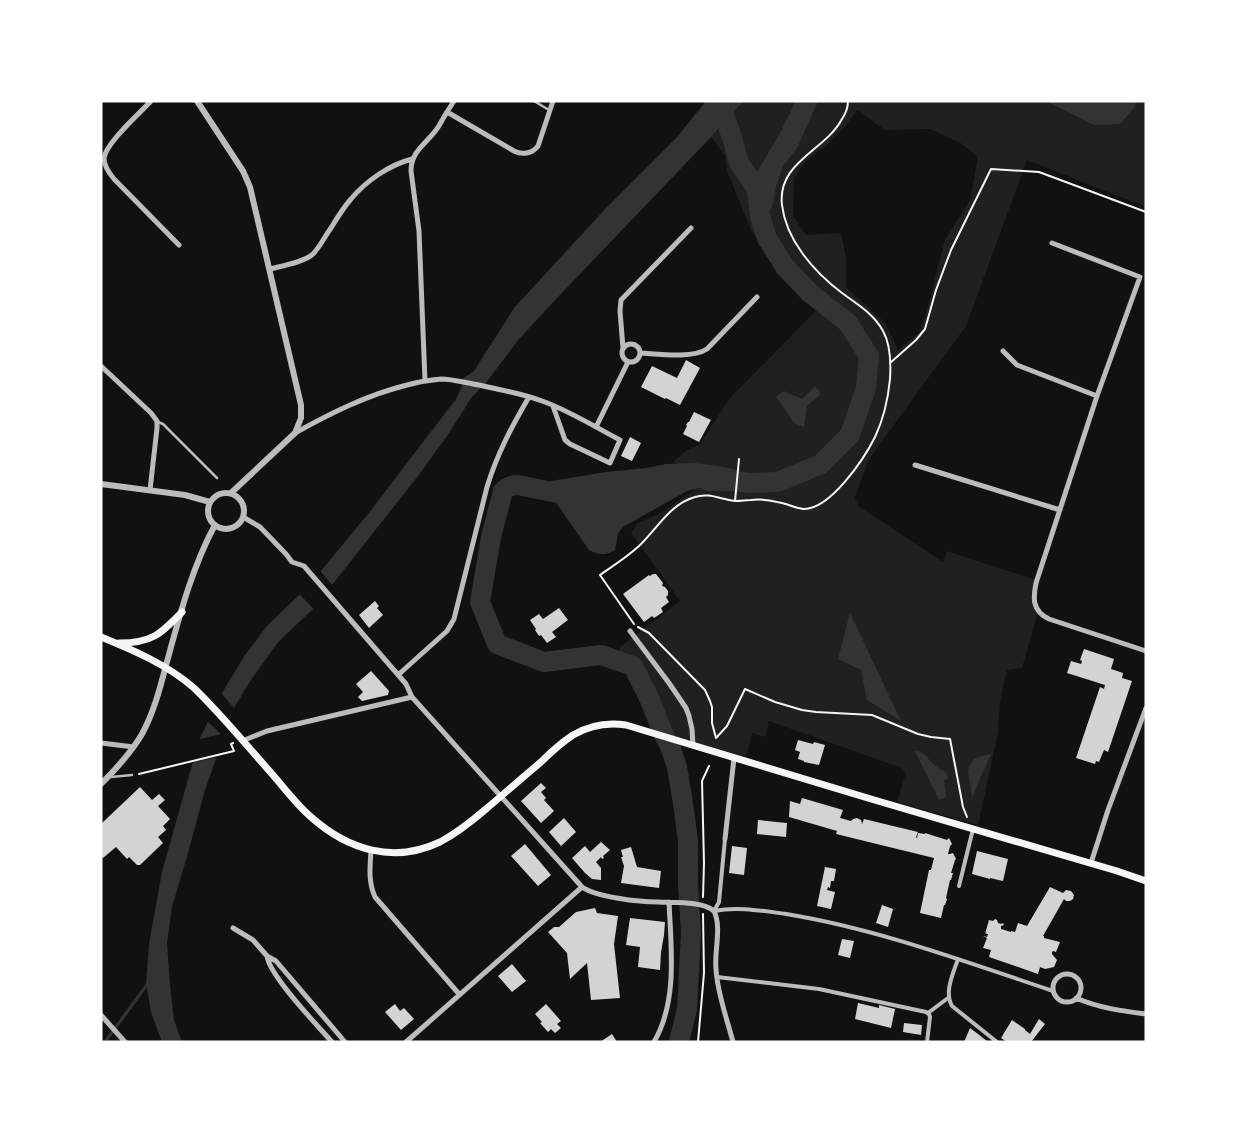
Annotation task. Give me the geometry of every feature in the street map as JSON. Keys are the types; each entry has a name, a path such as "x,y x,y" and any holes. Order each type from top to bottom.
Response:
{"main road":[{"path":"116,643 137,642 152,638 165,629 182,612"},
{"path":"101,637 144,656 189,685 210,705 310,816 338,837 356,846 371,850 386,853 403,853 430,846 446,838 463,828 573,734 584,728 611,723 626,725 1146,881"}],"street":[{"path":"151,101 111,143 105,155 105,163 114,179 179,244"},
{"path":"197,101 247,179 301,405 301,418 295,433"},
{"path":"425,381 419,224 410,171 415,154 437,129 454,101"},
{"path":"446,112 514,151 521,153 530,152 536,148 553,101"},
{"path":"270,269 311,256 358,191 388,169 412,159"},
{"path":"623,348 628,344 634,344 639,347 640,356 636,361 628,362 622,357 620,311 622,300 691,228"},
{"path":"1052,243 1140,277 1097,396 1036,583 1034,593 1036,608 1049,619 1146,651"},
{"path":"641,353 689,355 703,352 757,297"},
{"path":"1003,351 1017,365 1097,396"},
{"path":"596,427 628,362"},
{"path":"101,366 151,413 157,421 158,428 150,490"},
{"path":"231,493 295,433 334,412 362,400 394,389 425,381 442,379 542,400 596,427 620,440 610,464 564,440 553,406"},
{"path":"398,675 447,631 454,619 492,469 507,436 529,397"},
{"path":"915,465 1060,510"},
{"path":"101,484 185,495 210,502"},
{"path":"223,492 231,493 243,502 243,517 238,524 231,528 222,528 214,525 208,514 210,502 215,496 223,492"},
{"path":"243,517 260,527 292,562 304,566 406,684 412,697 582,887 590,892 598,895 647,902 702,905 714,911 727,908 816,919 877,934 930,950 1053,991"},
{"path":"101,784 134,747 154,708 199,558 214,525"},
{"path":"630,631 688,711 693,746"},
{"path":"242,741 267,732 412,697"},
{"path":"1091,863 1108,810 1146,708"},
{"path":"101,743 134,747"},
{"path":"733,1042 716,977 717,922 714,911 720,902 734,758"},
{"path":"959,886 972,829"},
{"path":"371,850 370,880 375,897 459,994"},
{"path":"406,1042 582,887"},
{"path":"654,1042 664,1017 671,980 669,902"},
{"path":"233,928 253,940 267,956 276,961 345,1042"},
{"path":"267,956 269,966 279,980 332,1042"},
{"path":"958,959 950,982 948,998 952,1006 998,1042"},
{"path":"1070,975 1077,979 1080,987 1079,995 1076,998 1065,1002 1057,998 1053,991 1057,978 1061,976 1070,975"},
{"path":"716,977 814,988 927,1012 948,998"},
{"path":"1076,998 1096,1006 1146,1014"},
{"path":"927,1012 930,1019 927,1042"},
{"path":"103,1017 124,1040"}],"lane":[{"path":"534,101 550,110"},
{"path":"157,421 163,424 217,478"},
{"path":"108,777 132,775"}],"path":[{"path":"848,101 846,113 835,130 825,141 798,163 788,176 782,191 782,209 791,236 803,254 831,284 876,321 882,330 889,348 888,398 883,418 871,445 863,458 832,496 816,506 802,509 770,501 735,501 706,495 695,497 676,507 635,549 600,575 636,626 649,633 704,690 712,707 712,723 716,738 727,726 745,688 775,702 802,710 868,714 931,738 950,739 963,807 972,829"},
{"path":"890,363 916,340 925,329 936,290 951,250 991,170 1039,172 1146,212"},
{"path":"735,501 739,460"},
{"path":"132,775 234,751 231,744 242,741"},
{"path":"698,1042 704,973 702,782 709,766"}],"shaded area":[{"path":"706,101 744,101 519,339 485,384 472,397 418,476 313,609 278,642 234,708 205,790 172,907 167,943 170,985 174,1020 182,1042 162,1042 151,1012 146,983 149,944 162,872 199,740 222,693 245,655 267,626 320,572 368,514 456,399 462,386 462,379 474,371 514,308 607,207 678,136"},
{"path":"744,101 1146,101 1146,207 1027,160 966,326 869,459 855,497 858,506 943,562 947,551 1039,581 1036,598 1039,609 1022,668 1007,670 1000,701 998,733 978,825 897,802 906,773 902,768 769,721 765,737 752,733 746,757 664,733 634,666 618,661 620,647 680,601 631,533 638,523 659,514 697,488 674,461 687,450 700,444 730,398 816,311 772,261 751,230 727,171 725,156 711,137","holes":["857,110 885,130 930,129 959,142 978,157 970,200 945,240 926,314 919,333 898,350 886,324 846,287 846,257 841,233 806,235 793,216 794,178 806,161 828,144"]},
{"path":"796,101 820,101 797,148 783,166 770,211 756,174"},
{"path":"1046,101 1136,101 1135,107 1120,124 1094,125"},
{"path":"815,386 821,394 807,406 804,427 794,423 776,396 784,391 802,399"},
{"path":"694,463 737,470 734,490 704,487 687,491 623,527 618,534 615,550 605,554 589,550 551,497 551,481 666,464"},
{"path":"850,613 901,721 867,700 861,670 838,659"},
{"path":"915,751 924,754 934,765 946,773 948,779 944,780 946,797 939,800"},
{"path":"991,754 972,797 969,766 976,758"}],"pier":[{"path":"319,570 334,587 315,611 298,592"},
{"path":"220,692 236,710 218,757 190,763 196,740 221,734 206,720"}],"building":[{"path":"686,360 700,368 680,405 641,387 652,366 677,378"},
{"path":"694,412 711,420 699,442 683,434"},
{"path":"630,437 641,443 632,461 621,456"},
{"path":"653,574 656,574 663,583 662,586 668,591 666,597 669,602 661,608 663,612 654,618 652,616 644,622 623,594"},
{"path":"375,601 379,606 377,608 383,615 369,628 359,615"},
{"path":"559,608 568,620 552,632 556,637 547,643 541,635 539,636 530,620 539,614 543,619"},
{"path":"1084,649 1114,659 1111,669 1123,673 1122,678 1132,681 1108,752 1104,750 1099,762 1096,761 1095,764 1076,758 1100,687 1104,689 1105,685 1067,673 1071,661 1081,664 1082,661 1080,660"},
{"path":"371,671 389,691 388,695 362,701 358,697 363,692 356,684"},
{"path":"798,740 825,745 819,765 798,759 800,752 795,750"},
{"path":"541,783 546,788 541,792 546,798 544,800 554,811 541,823 521,801"},
{"path":"140,787 152,800 159,794 165,800 158,806 170,819 163,826 166,830 158,837 163,843 140,865 137,865 129,857 127,859 116,847 103,858 101,856 101,824"},
{"path":"802,798 843,810 840,818 851,821 857,818 861,820 862,824 864,819 918,832 917,838 918,833 925,833 947,840 949,838 952,844 948,854 953,853 956,859 941,918 920,913 929,870 931,870 934,858 836,834 837,831 789,817 790,801 800,804"},
{"path":"564,818 576,832 561,846 549,832"},
{"path":"758,820 787,823 786,837 757,834"},
{"path":"601,842 610,850 603,856 604,858 602,859 601,857 596,862 601,868 601,880 592,879 572,858 585,846 590,852"},
{"path":"525,844 551,875 538,886 511,856"},
{"path":"732,846 747,848 744,875 729,873"},
{"path":"631,847 637,867 661,871 659,888 621,883 624,866 621,850"},
{"path":"977,851 1008,859 1003,881 972,874"},
{"path":"825,867 836,869 834,881 831,881 830,888 828,887 827,890 835,892 831,909 817,906"},
{"path":"1050,887 1063,893 1066,890 1071,891 1074,895 1070,901 1064,899 1043,936 1044,938 1060,942 1056,952 1052,952 1057,960 1054,967 1045,969 1040,967 1038,974 989,957 991,950 983,948 987,938 983,936 987,937 987,932 985,934 989,920 993,921 995,919 998,923 1003,923 1004,925 1001,926 1001,929 1011,932 1015,932 1018,923 1027,926"},
{"path":"882,905 893,909 888,927 876,923"},
{"path":"595,908 597,913 618,916 614,944 620,998 591,1000 587,963 570,979 567,953 548,932 554,927 559,927 576,912"},
{"path":"630,918 665,922 660,970 638,967 640,947 626,945"},
{"path":"842,939 854,941 850,958 838,955"},
{"path":"512,964 526,981 512,992 498,976"},
{"path":"858,1003 879,1008 879,1005 895,1009 891,1028 855,1019"},
{"path":"395,1004 400,1011 404,1008 414,1019 401,1030 385,1012"},
{"path":"546,1004 561,1021 557,1024 561,1028 555,1033 551,1029 548,1032 535,1014"},
{"path":"1039,1019 1045,1024 1031,1042 1007,1042 1001,1038 1012,1020 1030,1034"},
{"path":"904,1023 922,1025 921,1035 903,1032"},
{"path":"970,1028 978,1034 988,1042 964,1042"},
{"path":"612,1034 617,1042 600,1042"}],"waterway":[{"path":"708,481 778,482 821,464 850,435 866,388 869,356 848,323 810,293 785,267 767,238 760,216 757,189 739,163 721,108"},
{"path":"577,497 518,485 510,486 503,491 491,537 480,602 497,644 544,662 601,655 633,666 650,700 677,767 688,841 691,932 687,1009 679,1042"},
{"path":"105,1042 149,982"}]}
